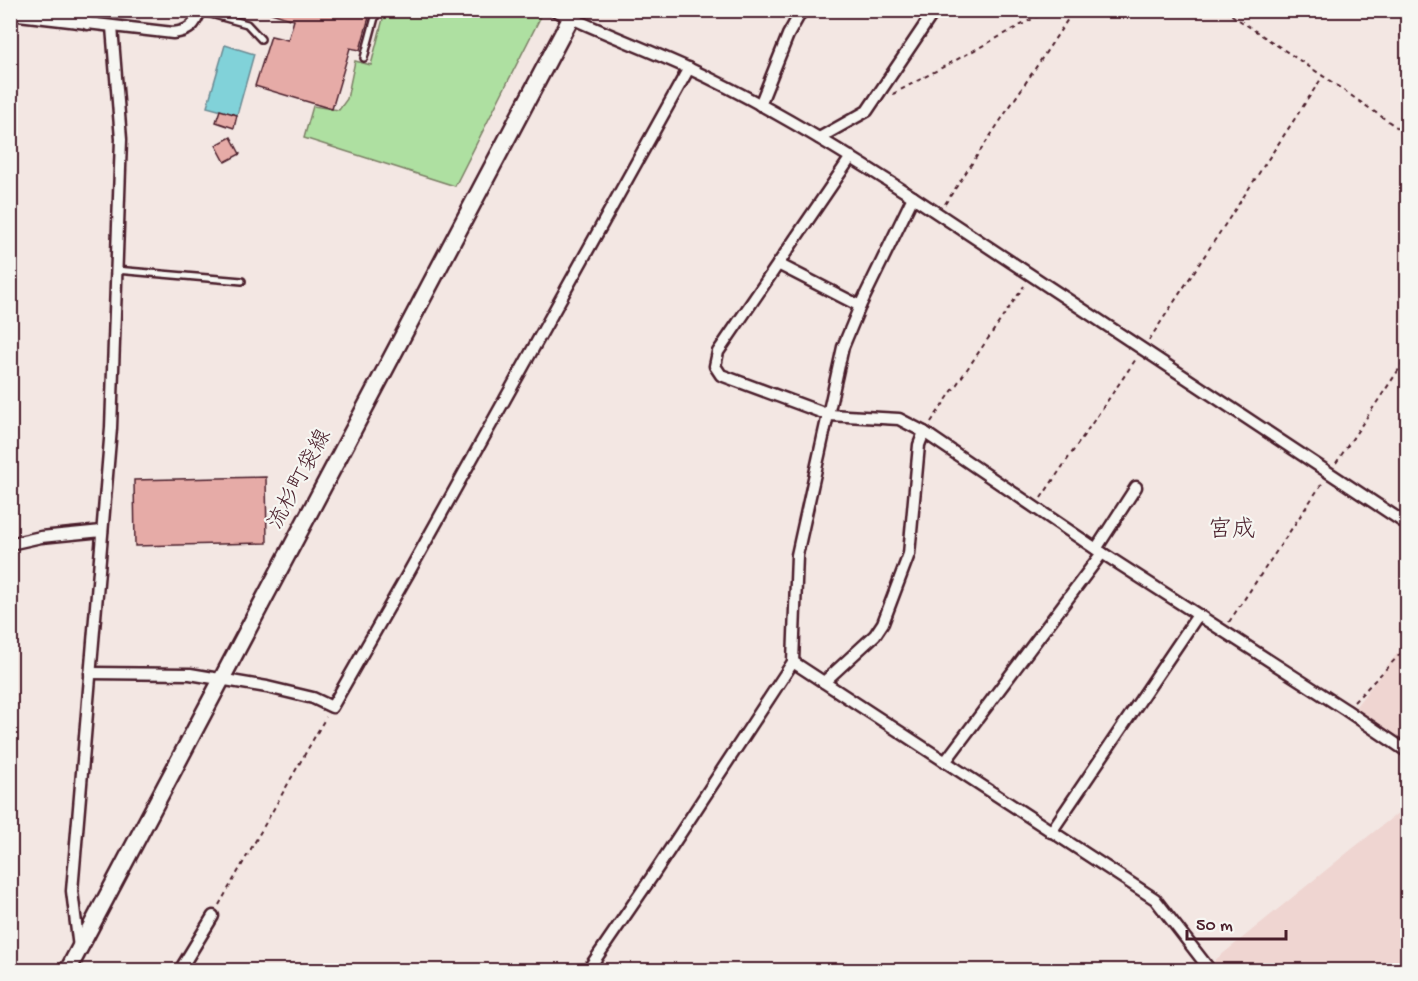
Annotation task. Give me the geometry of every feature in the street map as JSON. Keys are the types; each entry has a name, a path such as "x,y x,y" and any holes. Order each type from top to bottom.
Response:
{"main road":[{"name":"流杉町袋線","path":"68,970 573,14"}],"street":[{"path":"83,10 87,24"},
{"path":"554,10 573,14 689,68 851,157 1407,525"},
{"path":"760,105 788,35 802,10"},
{"path":"819,138 867,111 935,10"},
{"path":"10,14 173,33 186,31 197,20 200,11"},
{"path":"79,949 72,891 111,428 121,139 112,27"},
{"path":"90,673 190,674 313,698 332,707 689,68"},
{"path":"851,157 718,352 715,366 721,375 829,416 898,419 924,432 1099,551 1346,710 1407,752"},
{"path":"588,970 793,662 797,555 843,347 860,306 913,197"},
{"path":"778,264 860,306"},
{"path":"824,682 875,635 883,623 909,554 919,445 924,432"},
{"path":"945,762 1099,551 1136,487"},
{"path":"10,544 41,537 102,531"},
{"path":"1051,832 1198,615"},
{"path":"793,662 1155,899 1210,970"},
{"path":"180,970 213,916"}],"lane":[{"path":"364,58 377,10"},
{"path":"200,11 247,24 261,39"},
{"path":"116,270 242,281"}],"path":[{"path":"893,94 1049,10"},
{"path":"938,214 1074,10"},
{"path":"1224,10 1407,135"},
{"path":"1035,508 1143,350 1323,76"},
{"path":"924,432 1031,275"},
{"path":"1223,632 1407,356"},
{"path":"1346,710 1407,646"},
{"path":"213,916 282,791 332,707"}],"shaded area":[{"path":"1407,641 1407,745 1353,710"},
{"path":"1407,806 1407,970 1222,970 1214,961 1352,849"}],"green space":[{"path":"522,10 540,18 455,186 304,138 313,106 339,110 347,99 355,61 371,65 385,11"}],"water":[{"path":"225,45 254,54 237,115 207,107"}],"building":[{"path":"271,10 333,10 346,14 347,10 371,10 360,50 350,48 332,109 255,86 271,36 288,40 294,20 271,13"},
{"path":"220,110 237,115 234,128 216,122"},
{"path":"231,137 240,154 225,162 216,145"},
{"path":"266,477 267,543 135,546 134,480"}],"district":[{"name":"宮成","path":"1232,531"}]}
